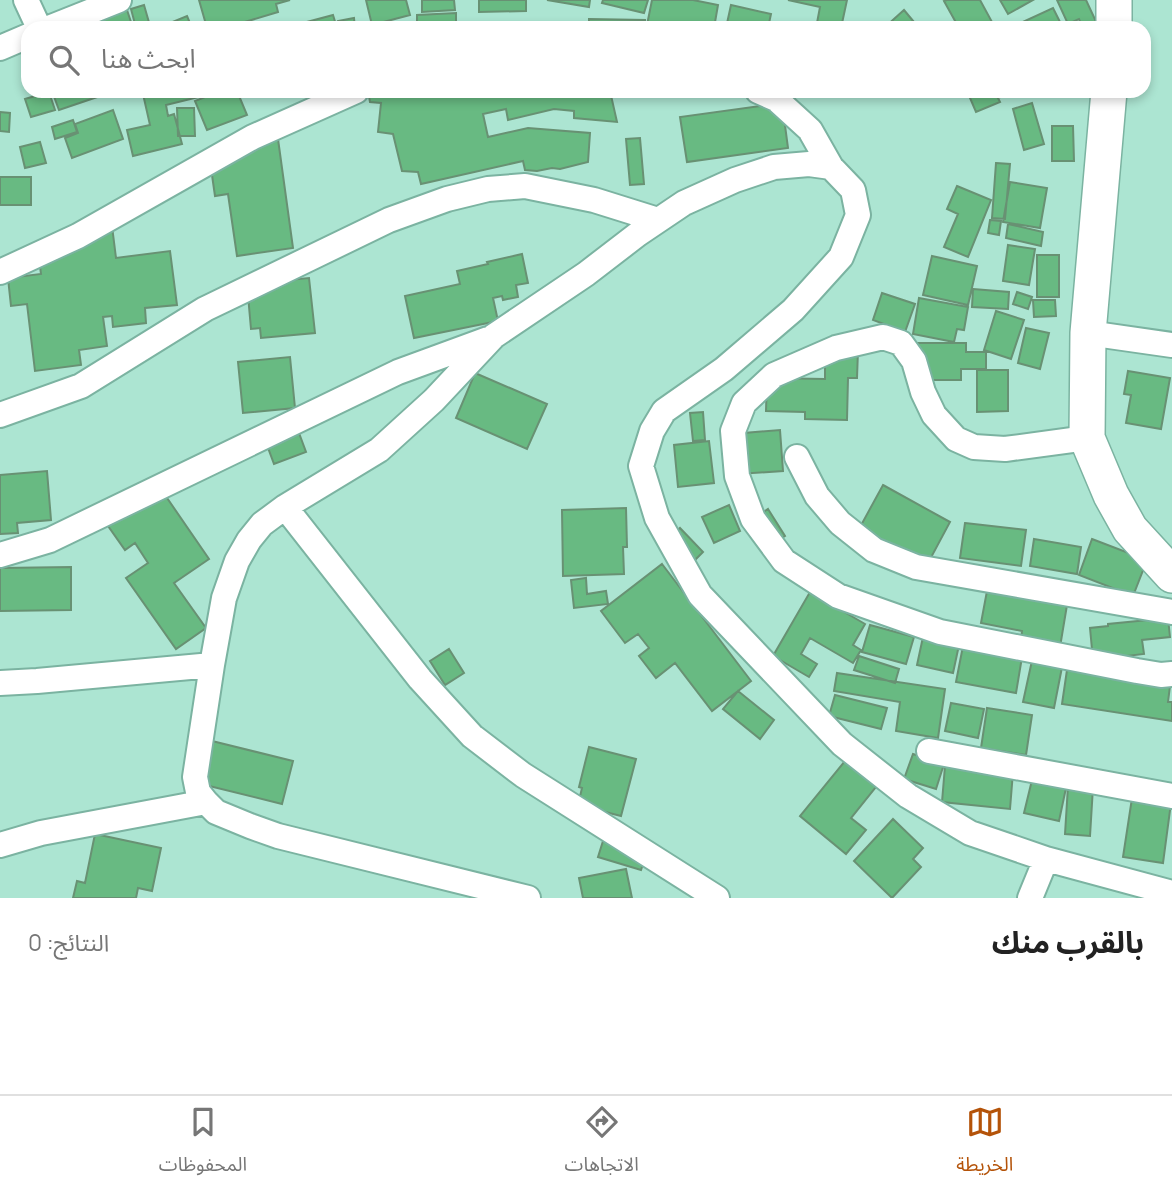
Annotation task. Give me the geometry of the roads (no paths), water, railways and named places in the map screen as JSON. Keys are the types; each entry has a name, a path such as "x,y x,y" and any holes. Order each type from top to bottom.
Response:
{"main road":[{"path":"1114,0 1114,21"},
{"path":"1108,98 1088,333 1087,438 1111,495 1130,529 1172,575"}],"street":[{"path":"26,0 36,21"},
{"path":"66,21 119,0"},
{"path":"0,48 21,39"},
{"path":"0,272 78,236 253,137 340,98"},
{"path":"774,98 810,130 831,167 853,190 858,215 841,257 793,310 724,369 664,411 652,430 641,466 657,519 700,595 842,744 908,796 970,833 1046,859 1172,893"},
{"path":"528,898 278,836 225,817 206,802 198,792 195,777 224,598 237,561 262,524 379,450 434,400 494,336 586,274 658,220 684,203 735,180 774,167 809,163 831,167"},
{"path":"0,415 81,386 205,309 389,220 446,199 488,189 525,186 594,200 658,220"},
{"path":"1088,333 1172,345"},
{"path":"0,555 50,540 398,372 494,336"},
{"path":"1087,438 1005,449 974,447 956,439 934,415 923,392 914,361 901,343 883,337 836,348 774,375 744,403 733,431 737,475 753,519 784,561 838,596 940,632 1136,671 1172,674"},
{"path":"797,457 817,496 840,523 874,550 916,567 1172,612"},
{"path":"285,507 420,679 472,736 523,775 717,898"},
{"path":"0,682 212,665"},
{"path":"929,751 1172,796"},
{"path":"0,845 41,833 206,802"},
{"path":"1030,898 1046,859"}]}
